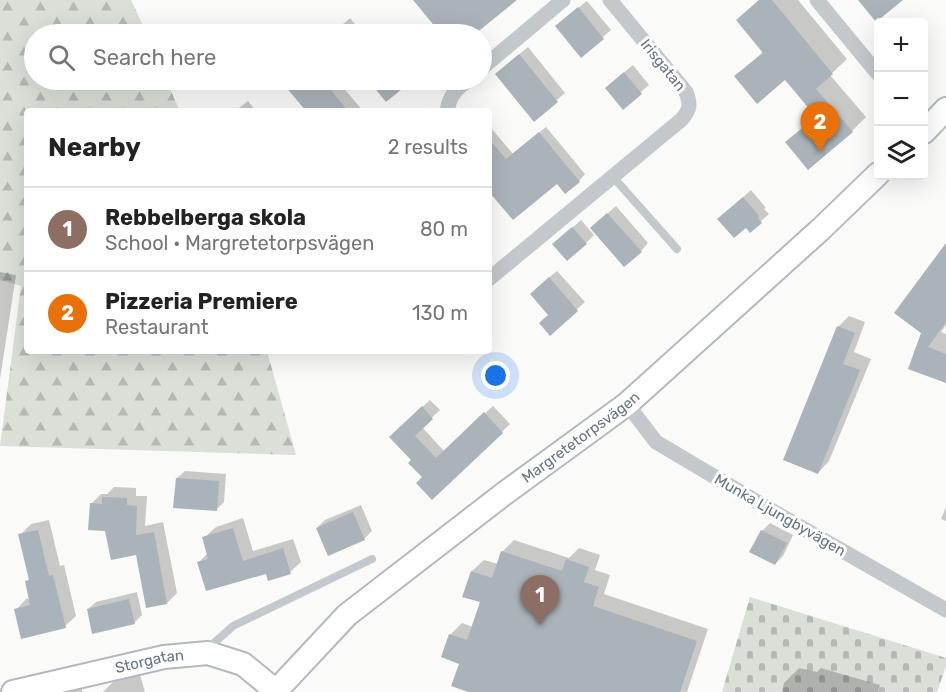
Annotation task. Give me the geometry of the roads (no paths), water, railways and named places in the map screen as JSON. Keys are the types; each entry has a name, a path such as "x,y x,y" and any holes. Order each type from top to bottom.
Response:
{"street":[{"path":"492,60 564,0"},
{"name":"Irisgatan","path":"492,277 687,114 689,100 686,92 610,0"},
{"path":"817,0 877,72"},
{"path":"448,108 455,90"},
{"path":"928,124 946,109"},
{"name":"Margretetorpsvägen","path":"276,692 347,615 487,506 627,404 874,179"},
{"name":"Munka Ljungbyvägen","path":"627,404 656,442 946,610"},
{"name":"Storgatan","path":"13,692 164,657 208,653 243,664 276,692"}],"lane":[{"path":"612,177 677,249"},
{"path":"208,653 214,643 233,626 372,559"}],"place":[{"name":"Pizzeria Premiere","path":"820,152"},
{"name":"Rebbelberga skola","path":"540,625"}]}
